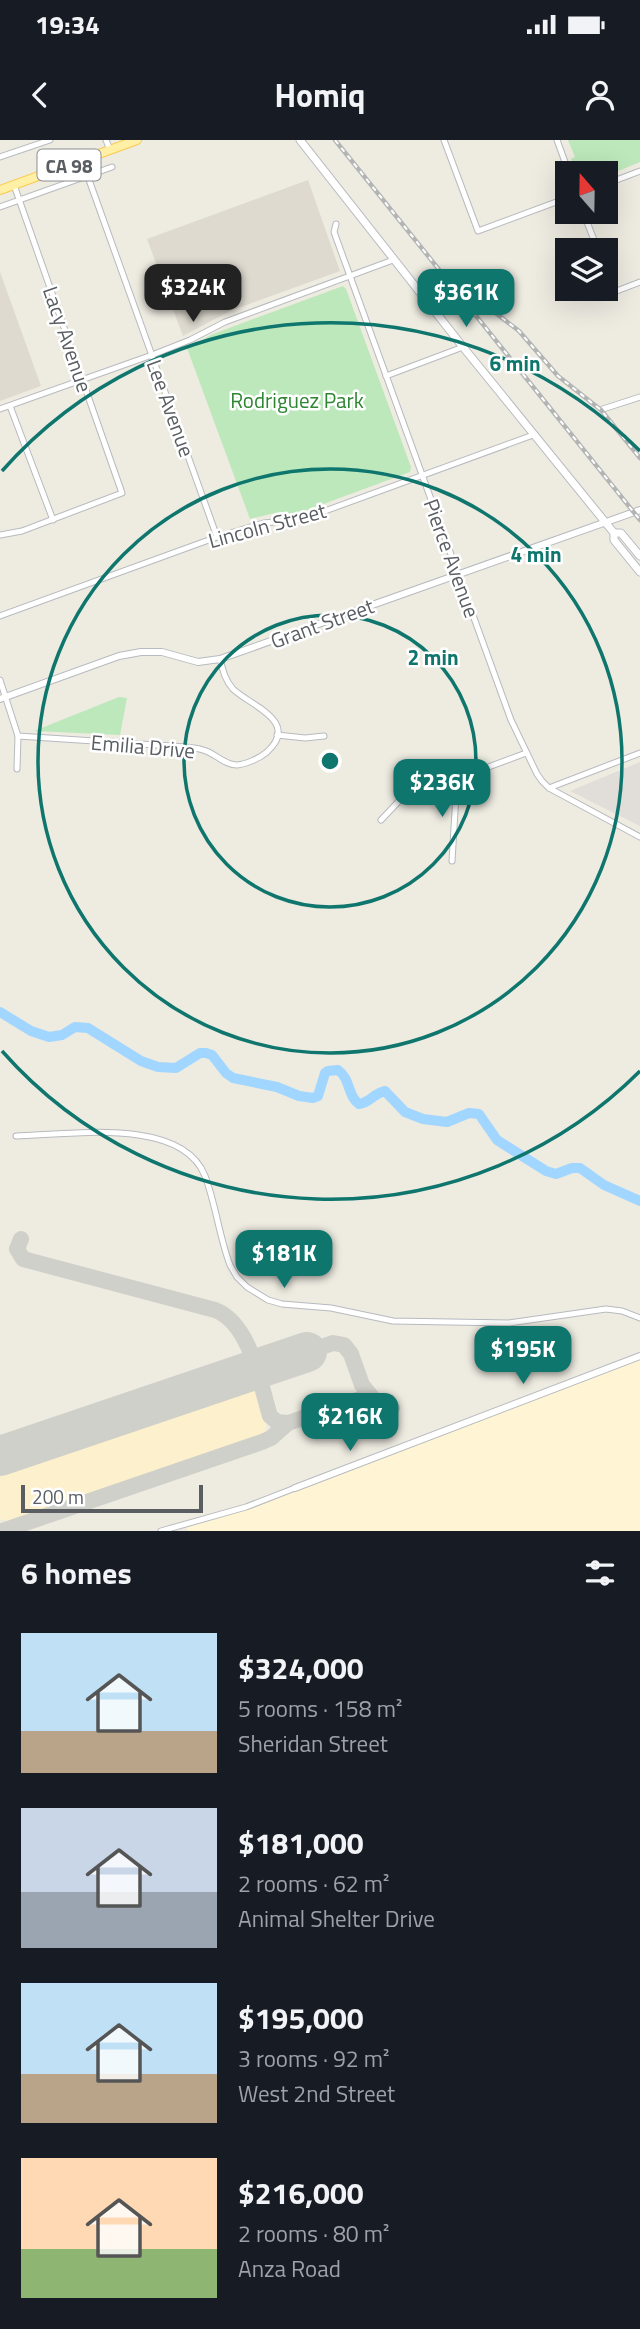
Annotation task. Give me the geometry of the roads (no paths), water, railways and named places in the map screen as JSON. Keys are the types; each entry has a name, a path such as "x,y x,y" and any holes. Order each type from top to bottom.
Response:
{"main road":[{"name":"CA 98","path":"0,190 137,140"},
{"path":"300,140 533,435 614,533 614,540 640,572"},
{"path":"614,533 621,533 640,556"}],"street":[{"path":"0,157 50,140"},
{"path":"106,140 110,150"},
{"path":"444,140 478,231 555,202"},
{"path":"557,140 565,161"},
{"name":"Lee Avenue","path":"84,160 217,537"},
{"path":"0,207 112,167"},
{"path":"618,179 640,171"},
{"name":"Lacy Avenue","path":"14,185 122,494 52,520"},
{"name":"Pierce Avenue","path":"336,224 334,232 511,720 526,753 537,774 550,788 640,837"},
{"path":"0,409 152,355 225,322 394,260"},
{"path":"618,290 640,282"},
{"path":"386,376 463,347"},
{"path":"603,409 640,397"},
{"path":"0,535 22,531 52,520 10,406"},
{"name":"Lincoln Street","path":"0,616 217,537 264,523 303,519 533,435"},
{"name":"Grant Street","path":"3,698 119,656 141,652 162,652 198,662 220,659 640,510"},
{"path":"220,659 225,678 231,687 273,718 278,728 277,735 305,738 324,736"},
{"path":"0,680 3,698 18,736 17,769"},
{"name":"Emilia Drive","path":"18,736 186,747 204,750 227,763 237,765 260,757 270,750 277,735"},
{"path":"382,820 400,800 526,753"},
{"path":"550,788 640,753"},
{"path":"452,861 457,778"},
{"path":"16,1136 104,1131 142,1136 177,1147 189,1155 205,1176 230,1265 237,1277 268,1300 331,1308 393,1321 509,1323 606,1309 622,1311 640,1318"},
{"path":"161,1531 246,1507 640,1356"}],"waterway":[{"path":"0,1012 31,1031 49,1037 62,1035 75,1027 88,1028 141,1061 158,1067 176,1068 200,1053 206,1053 212,1055 233,1078 277,1087 299,1096 318,1096 325,1073 338,1070 345,1078 352,1097 359,1104 385,1091 405,1112 423,1119 447,1122 469,1113 479,1114 497,1140 546,1171 556,1174 580,1168 604,1185 640,1201"}],"railway":[{"path":"335,140 640,520"},
{"path":"462,287 519,331 558,376 601,410 640,458"}],"park label":[{"name":"Rodriguez Park","path":"297,400"}]}
